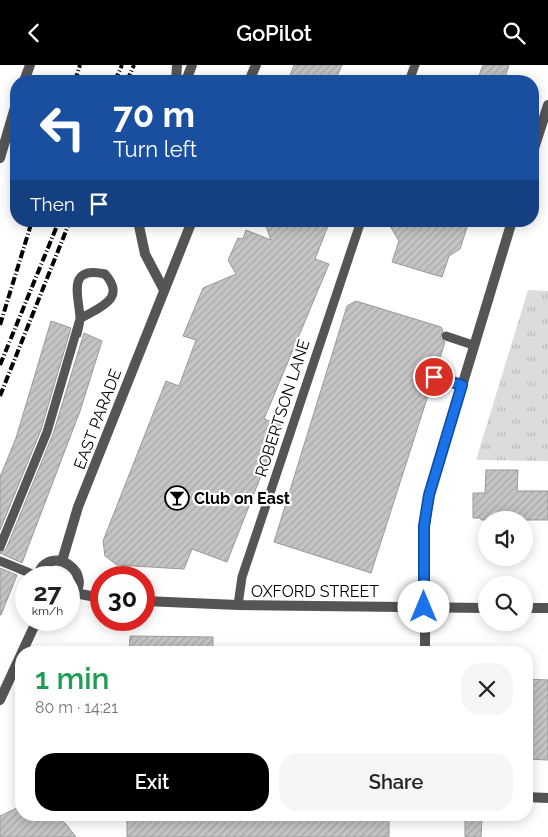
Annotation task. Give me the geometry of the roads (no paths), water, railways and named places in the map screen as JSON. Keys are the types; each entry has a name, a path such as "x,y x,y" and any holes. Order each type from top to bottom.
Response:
{"street":[{"path":"539,133 548,105"},
{"path":"0,125 10,111"},
{"path":"0,158 10,124"},
{"path":"139,227 145,254 164,290"},
{"name":"EAST PARADE","path":"62,561 78,507 190,227"},
{"path":"425,646 424,526 429,495 510,227"},
{"path":"45,566 46,564 62,561 71,566"},
{"name":"OXFORD STREET","path":"155,601 238,605 478,607"},
{"path":"533,608 548,608"},
{"path":"25,646 32,631"},
{"path":"0,699 15,667"},
{"path":"533,797 548,798"}],"lane":[{"name":"ROBERTSON LANE","path":"238,605 242,577 359,227"},
{"path":"0,547 47,432 80,319 75,291 78,281 84,274 95,272 105,274 113,288 108,303 80,319"},
{"path":"446,336 473,345"},
{"path":"434,377 462,385"},
{"path":"0,561 15,567"}],"railway":[{"path":"77,75 80,65"},
{"path":"118,75 122,65"},
{"path":"130,75 134,65"},
{"path":"0,325 30,227"},
{"path":"0,365 57,227"},
{"path":"0,396 68,227"}],"place":[{"name":"Club on East","path":"177,498"}]}
